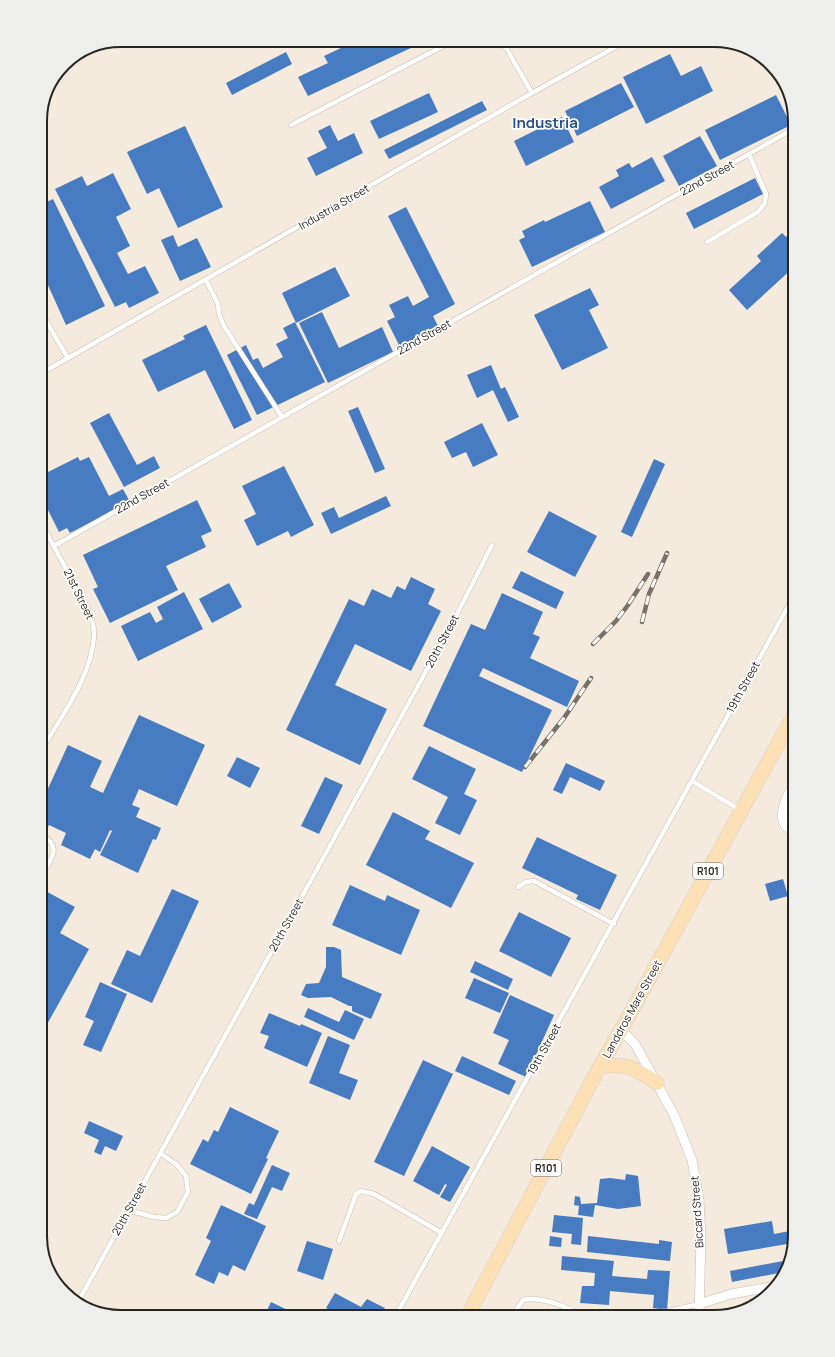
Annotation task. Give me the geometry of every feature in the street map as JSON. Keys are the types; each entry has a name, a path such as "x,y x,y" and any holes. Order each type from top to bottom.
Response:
{"main road":[{"name":"Landdros Mare Street","path":"470,1310 600,1066 622,1030 788,726"},
{"path":"600,1066 618,1065 632,1067 657,1083"}],"street":[{"path":"788,797 784,806 782,817 785,825 788,827"},
{"name":"Biccard Street","path":"622,1030 635,1044 657,1083 674,1115 692,1160 699,1199 701,1238 699,1310"},
{"path":"699,1304 731,1294 767,1288"}],"lane":[{"path":"291,125 441,47"},
{"path":"506,47 532,93"},
{"name":"Industria Street","path":"47,370 615,47"},
{"name":"22nd Street","path":"54,546 788,132"},
{"path":"707,242 758,212 765,203 766,194 749,154"},
{"path":"206,280 218,304 219,314 224,326 282,417"},
{"path":"47,323 68,358"},
{"name":"21st Street","path":"47,534 89,611 93,621 94,632 92,652 78,689 47,740"},
{"name":"20th Street","path":"80,1298 392,734 453,622 492,545"},
{"name":"19th Street","path":"399,1310 614,924 788,607"},
{"path":"692,781 742,811"},
{"path":"47,838 50,839 54,848 54,856 47,867"},
{"path":"518,887 526,882 534,881 614,924"},
{"path":"128,1210 154,1217 166,1218 177,1212 188,1192 186,1176 176,1164 160,1153"},
{"path":"340,1241 356,1194 361,1191 374,1194 442,1233"},
{"path":"516,1310 523,1300 531,1298 549,1302 569,1310"},
{"path":"672,1310 699,1304"}],"building":[{"path":"343,47 413,47 308,96 298,77 328,63 324,56"},
{"path":"286,52 292,64 232,95 226,83"},
{"path":"670,54 681,76 701,66 713,91 646,124 623,77"},
{"path":"621,83 634,107 577,136 565,111"},
{"path":"429,93 438,112 379,139 370,121"},
{"path":"776,95 788,118 788,126 720,160 705,130"},
{"path":"482,101 487,110 389,159 384,150"},
{"path":"562,117 574,142 526,166 514,141"},
{"path":"330,125 338,141 354,133 363,153 316,176 307,158 327,148 318,131"},
{"path":"185,126 223,207 178,228 159,188 147,194 127,152"},
{"path":"700,136 717,166 679,186 663,156"},
{"path":"652,157 665,181 611,209 599,187 619,176 616,170 629,163 632,168"},
{"path":"113,173 131,209 116,217 130,246 117,253 128,274 145,266 159,293 129,308 126,302 115,307 55,189 82,176 87,186"},
{"path":"755,178 763,194 694,229 686,213"},
{"path":"53,199 105,306 66,325 47,283 47,202"},
{"path":"590,201 605,232 532,267 519,240 525,237 522,231"},
{"path":"406,207 455,304 433,316 439,328 400,347 387,321 395,317 389,305 408,296 413,306 429,297 388,216"},
{"path":"782,233 786,237 788,235 788,272 747,310 729,290 761,261 757,256"},
{"path":"173,235 178,247 197,238 211,267 180,281 161,240"},
{"path":"335,267 350,296 296,323 282,293"},
{"path":"590,288 599,305 589,310 608,348 562,370 534,315"},
{"path":"322,312 339,348 382,327 393,352 328,383 299,323"},
{"path":"295,322 325,382 257,415 227,355 246,345 253,360 258,358 263,368 283,357 276,344 288,338 283,328"},
{"path":"206,325 252,420 234,429 205,370 158,392 142,360 185,339 183,336"},
{"path":"491,365 501,389 505,387 519,417 508,422 493,390 477,398 467,375"},
{"path":"358,407 385,469 375,473 348,411"},
{"path":"109,413 137,465 154,456 160,468 124,487 90,423"},
{"path":"482,423 498,455 473,467 466,452 452,458 444,442"},
{"path":"78,457 80,461 89,457 109,496 123,489 130,502 70,533 67,528 59,532 47,508 47,472"},
{"path":"654,459 665,464 632,537 621,532"},
{"path":"284,466 314,525 291,537 288,531 257,546 244,520 256,514 242,486"},
{"path":"386,496 391,506 331,534 321,513 334,507 339,518"},
{"path":"197,500 212,531 201,536 206,547 166,566 178,590 110,623 93,589 98,587 83,555"},
{"path":"549,511 597,536 575,577 527,552"},
{"path":"521,571 564,592 556,609 512,588"},
{"path":"411,577 435,589 428,604 441,611 411,671 355,644 335,685 387,709 360,765 286,730 349,599 364,606 372,589 391,598 397,586 405,590"},
{"path":"229,583 242,607 212,623 199,599"},
{"path":"184,592 203,629 138,661 121,626 150,612 156,623 163,619 157,607"},
{"path":"502,593 543,612 533,634 540,637 530,658 579,681 567,707 483,668 479,676 552,710 522,772 423,726 471,624 485,630"},
{"path":"139,715 205,745 177,806 139,789 132,805 140,808 136,817 161,828 156,840 153,839 138,873 100,855 112,831 110,830 100,852 95,849 90,859 61,845 66,833 49,825 47,829 47,791 68,745 102,761 90,787 103,793"},
{"path":"429,746 476,769 464,794 477,800 460,835 435,823 448,797 412,779"},
{"path":"237,757 260,768 250,788 227,776"},
{"path":"566,763 605,781 600,791 570,777 562,794 553,790"},
{"path":"325,777 343,785 319,834 301,826"},
{"path":"393,812 430,831 425,839 474,863 451,908 366,865"},
{"path":"537,837 617,875 600,910 576,899 578,895 522,868"},
{"path":"783,879 788,896 770,901 765,884"},
{"path":"350,885 385,901 387,895 420,910 401,955 332,925"},
{"path":"172,889 199,901 152,1003 111,984 127,950 140,956"},
{"path":"47,892 75,907 60,933 89,949 47,1024 47,946"},
{"path":"519,912 571,938 551,977 499,951"},
{"path":"326,947 334,947 341,950 342,977 382,994 371,1019 352,1011 352,1006 331,997 308,998 301,995 306,984 319,983 326,967"},
{"path":"475,961 513,979 508,990 470,972"},
{"path":"474,978 509,993 500,1013 465,998"},
{"path":"100,982 127,994 101,1052 83,1045 94,1021 85,1017"},
{"path":"510,995 554,1015 526,1077 498,1064 509,1040 493,1033"},
{"path":"308,1008 339,1022 345,1010 364,1019 354,1040 304,1017"},
{"path":"269,1013 300,1026 301,1024 322,1033 307,1067 264,1048 269,1036 260,1033"},
{"path":"328,1036 350,1045 339,1073 358,1080 350,1100 309,1083"},
{"path":"462,1056 516,1081 509,1095 455,1071"},
{"path":"423,1060 453,1074 404,1176 374,1162"},
{"path":"230,1107 279,1131 266,1158 268,1159 251,1194 190,1164 203,1139 208,1142 214,1130 218,1132"},
{"path":"89,1121 123,1136 116,1151 105,1146 101,1155 94,1152 99,1140 84,1133"},
{"path":"432,1146 470,1167 450,1202 440,1197 447,1185 445,1184 439,1195 413,1181"},
{"path":"272,1165 290,1173 282,1191 272,1187 257,1219 244,1214 249,1203 254,1205"},
{"path":"626,1174 638,1176 641,1206 618,1209 595,1205 593,1217 578,1215 579,1206 574,1205 575,1196 580,1197 581,1204 597,1203 600,1179 610,1178 625,1180"},
{"path":"221,1205 266,1226 245,1271 233,1265 228,1276 219,1272 214,1284 195,1275 211,1241 206,1238"},
{"path":"554,1215 583,1218 581,1245 571,1244 572,1234 552,1232"},
{"path":"772,1221 774,1234 788,1231 787,1244 728,1254 724,1229"},
{"path":"550,1236 562,1238 561,1247 549,1246"},
{"path":"588,1236 659,1244 659,1240 672,1242 670,1261 587,1252"},
{"path":"307,1241 333,1249 323,1280 297,1271"},
{"path":"562,1256 614,1261 612,1276 647,1279 648,1270 670,1271 667,1310 653,1308 654,1295 610,1291 609,1305 580,1303 582,1286 594,1286 595,1273 561,1270"},
{"path":"784,1261 778,1273 732,1282 730,1271"},
{"path":"335,1293 361,1307 367,1299 385,1308 384,1310 330,1310 326,1308"},
{"path":"271,1302 288,1310 267,1310"}],"railway":[{"path":"642,622 649,594 667,553"},
{"path":"593,644 616,621 648,574"},
{"path":"525,767 564,718 591,678"}],"district":[{"name":"Industria","path":"545,123"}]}
